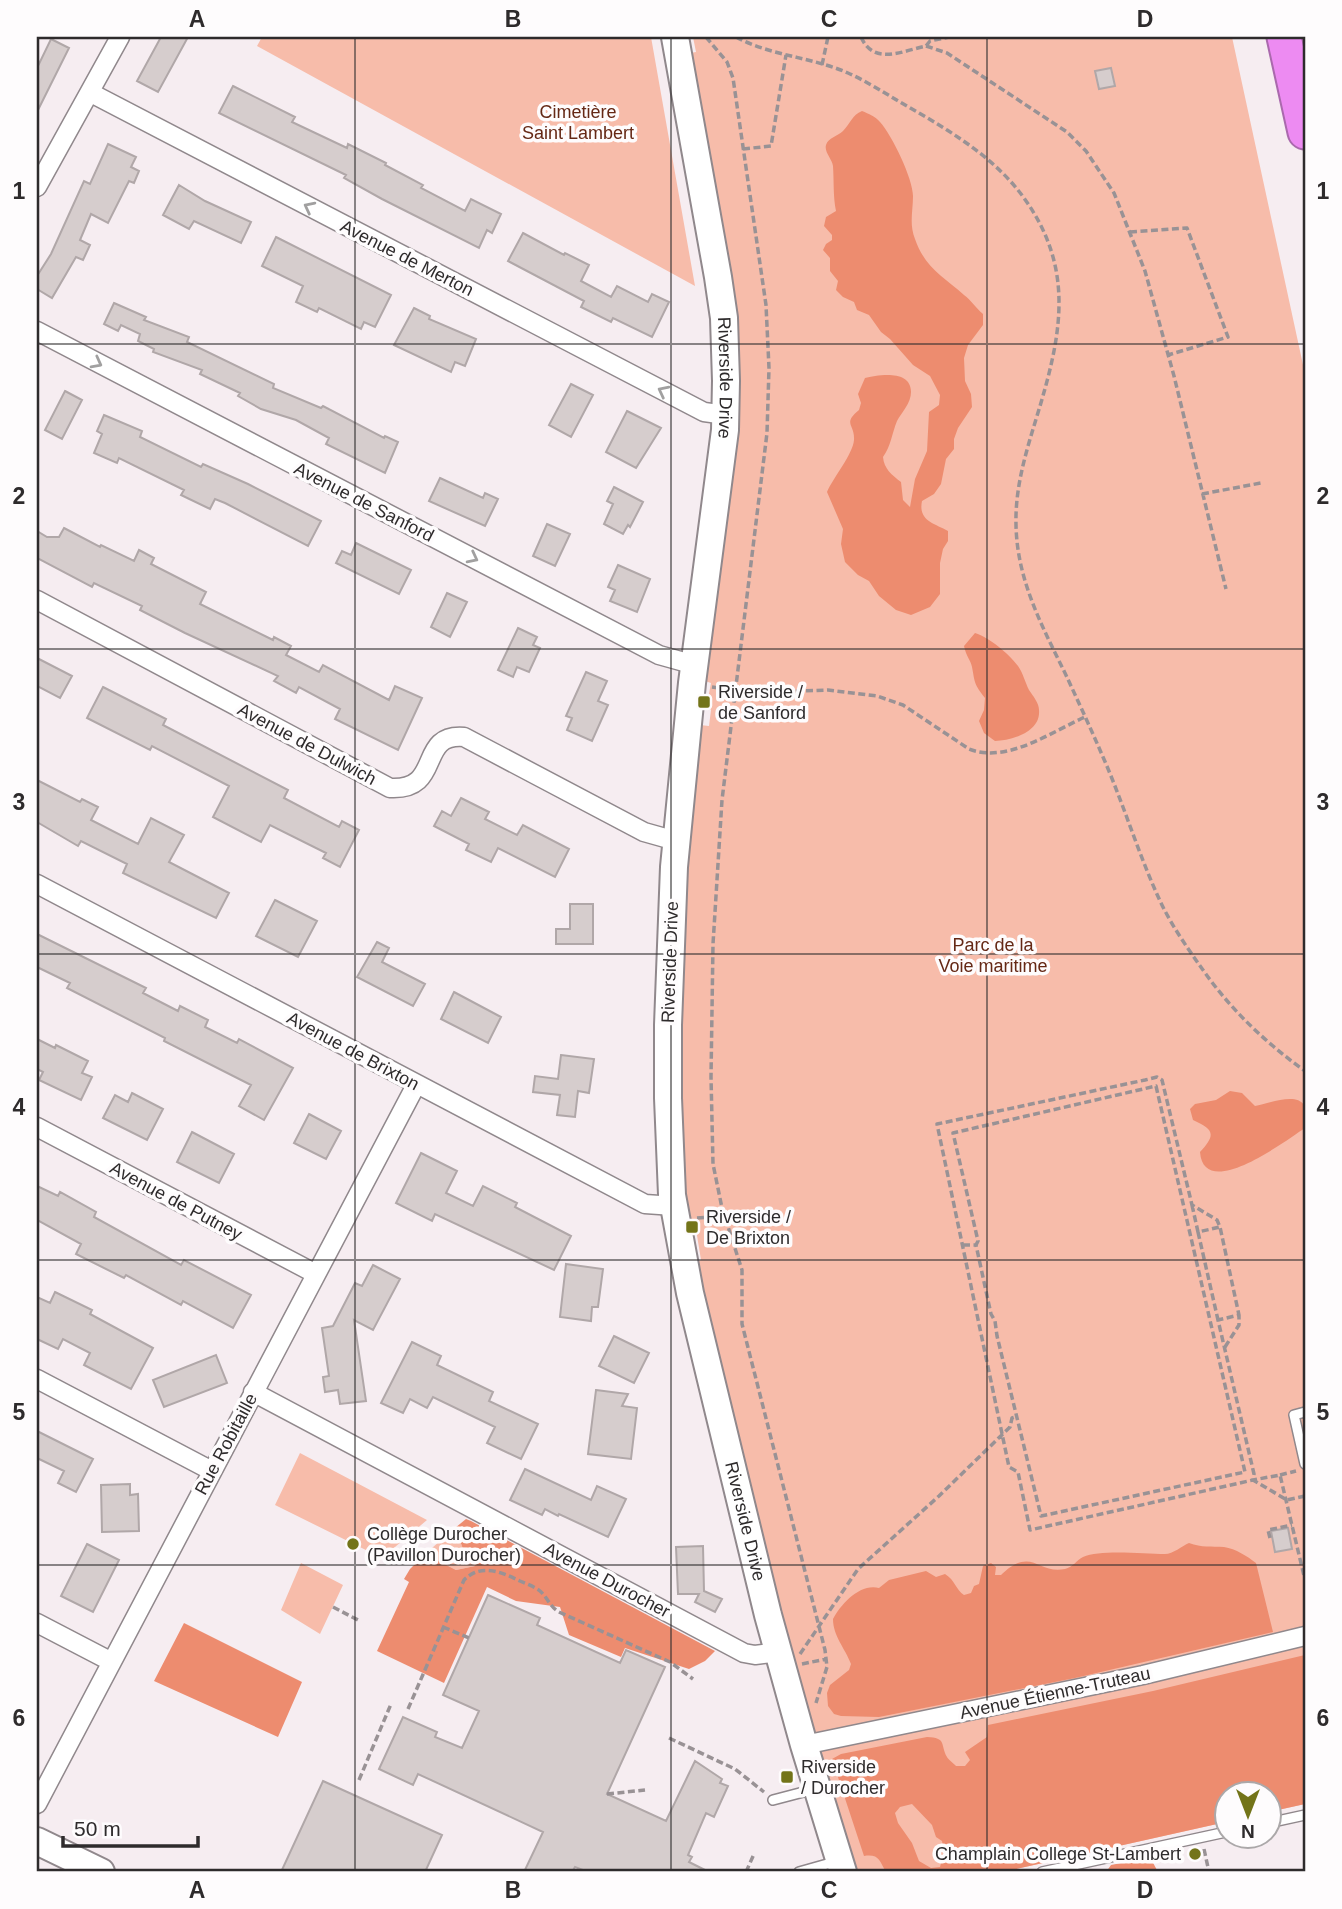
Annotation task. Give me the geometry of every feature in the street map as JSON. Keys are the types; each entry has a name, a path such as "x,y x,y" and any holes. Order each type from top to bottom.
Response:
{"highway":[{"path":"1284,37 1305,132"}],"street":[{"path":"37,187 43,159 91,93 120,37"},
{"name":"Riverside Drive","path":"675,37 721,296 725,337 726,415 701,676 676,841 668,1025 670,1153 683,1212 700,1333 790,1661 804,1745 841,1866"},
{"name":"Avenue de Merton","path":"91,93 704,412 726,415"},
{"name":"Avenue de Sanford","path":"37,331 701,676"},
{"name":"Avenue de Dulwich","path":"37,600 390,788 404,789 417,783 440,742 449,736 464,737 645,832 676,841"},
{"name":"Avenue de Brixton","path":"37,884 645,1204 683,1212"},
{"name":"Rue Robitaille","path":"37,1804 110,1661 416,1085"},
{"name":"Avenue de Putney","path":"37,1127 316,1274"},
{"path":"37,1379 212,1471"},
{"name":"Avenue Durocher","path":"253,1392 744,1653 790,1661"},
{"path":"37,1623 110,1661"},
{"name":"Avenue Étienne-Truteau","path":"804,1745 1143,1675 1305,1636"},
{"path":"37,1841 101,1872"}],"lane":[{"path":"1305,1412 1294,1415 1305,1464"},
{"path":"773,1800 817,1789"},
{"path":"1282,1820 1305,1815"},
{"path":"1042,1872 1212,1835"},
{"path":"799,1872 841,1866"}],"path":[{"path":"706,37 732,72 766,305 769,368 766,418 716,843 710,1077 713,1164 725,1216 742,1270 741,1324 826,1659 827,1667 815,1712"},
{"path":"736,37 849,74 920,114 990,162 1026,201 1051,244 1058,272 1058,320 1048,375 1020,473 1016,499 1016,538 1021,569 1035,613 1119,793 1170,920 1228,1002 1270,1044 1305,1070"},
{"path":"822,65 828,37"},
{"path":"861,37 868,49 879,54 926,46 947,53 1073,138 1107,182 1121,207 1145,271 1226,589"},
{"path":"926,46 930,41 949,37"},
{"path":"743,149 771,146 786,55"},
{"path":"1130,232 1187,228 1228,337 1168,355"},
{"path":"1202,494 1261,483"},
{"path":"701,676 735,691 752,694 828,690 877,696 903,705 969,750 989,754 1025,745 1085,716"},
{"path":"1251,1481 1254,1474 1162,1080 1157,1077 937,1124 1009,1467 1018,1472 1030,1530 1280,1475 1305,1580"},
{"path":"1245,1472 1041,1516 997,1328 991,1314 976,1245 978,1241 953,1133 1156,1086 1245,1472 1251,1481 1287,1500 1305,1496"},
{"path":"1192,1205 1217,1220 1220,1227 1240,1315 1239,1325 1225,1347"},
{"path":"683,1212 725,1216"},
{"path":"1198,1232 1220,1227"},
{"path":"963,1245 976,1245"},
{"path":"1200,1278 1209,1276"},
{"path":"1218,1320 1240,1315"},
{"path":"997,1328 1004,1327"},
{"path":"790,1661 796,1660 858,1569 939,1496 1010,1427 1012,1418 1018,1416"},
{"path":"1270,1538 1268,1530 1293,1525"},
{"path":"408,1709 464,1580 471,1573 498,1570 539,1590 559,1612 670,1662 693,1679"},
{"path":"333,1607 358,1620"},
{"path":"443,1627 469,1638"},
{"path":"790,1661 826,1659"},
{"path":"359,1780 391,1704"},
{"path":"669,1738 735,1769 773,1800"},
{"path":"607,1794 645,1790"},
{"path":"1203,1847 1209,1872"},
{"path":"746,1872 754,1854"}],"green space":[{"name":"Cimetière Saint Lambert","path":"262,37 651,37 695,286 257,46"},
{"name":"Parc de la Voie maritime","path":"693,37 1232,37 1305,374 1305,1804 1282,1809 1282,1780 1212,1780 1212,1825 1003,1872 855,1872 826,1779 827,1770 807,1715 696,1262 701,1260 695,1223 689,1223 684,1185 681,1027 689,854 700,725 709,726 711,710 707,704 711,683 705,681 736,429 690,53 696,52"},
{"path":"300,1453 427,1520 382,1558 275,1505"},
{"path":"455,1528 465,1554 475,1566 456,1570 425,1554"},
{"path":"301,1563 343,1585 320,1634 281,1610"}],"shaded area":[{"path":"862,111 872,115 885,128 906,169 913,196 913,233 919,249 935,271 983,314 983,325 968,345 964,358 965,381 971,394 972,407 958,428 954,449 946,459 941,484 934,494 922,501 921,508 925,517 948,531 948,541 940,563 940,594 930,607 911,615 896,610 879,596 869,581 858,575 845,562 841,544 843,529 827,492 853,446 854,435 850,421 859,410 861,403 858,394 865,378 893,375 906,380 910,385 911,396 897,421 883,457 887,468 901,482 903,500 910,507 915,479 927,451 929,412 939,405 940,395 930,376 913,365 881,332 869,315 857,310 854,302 836,290 838,281 830,271 830,258 823,250 832,240 832,235 824,226 826,217 836,211 833,166 826,145"},
{"path":"975,633 993,642 1014,661 1037,702 1038,718 1024,733 995,741 984,733 979,721 985,698 976,683 964,646"},
{"path":"1230,1091 1242,1093 1255,1106 1288,1099 1300,1101 1305,1110 1305,1128 1265,1154 1230,1170 1216,1171 1205,1166 1200,1152 1211,1136 1205,1126 1193,1120 1190,1109 1195,1104 1216,1100"},
{"path":"466,1519 715,1651 705,1661 689,1669 625,1648 621,1657 569,1635 560,1607 516,1601 487,1587 444,1683 377,1651 409,1582 404,1579 425,1554 456,1570 475,1566 465,1554 455,1528"},
{"path":"1189,1543 1228,1548 1256,1563 1273,1632 1075,1678 879,1717 841,1716 834,1714 828,1706 827,1693 830,1685 849,1670 851,1664 837,1636 833,1619 846,1601 858,1592 872,1587 879,1588 889,1580 926,1571 936,1577 945,1574 964,1595 971,1593 974,1586 979,1584 983,1566 991,1563 996,1567 995,1575 1001,1575 1020,1562 1056,1570 1070,1567 1083,1557 1091,1555 1168,1554"},
{"path":"184,1623 302,1682 278,1737 154,1681"},
{"path":"1305,1655 1305,1804 1282,1809 1282,1780 1212,1780 1212,1825 1003,1872 886,1872 876,1857 864,1856 832,1759 841,1754 927,1737 940,1740 947,1757 956,1766 965,1766 970,1760 965,1752 987,1737 988,1725 1153,1691","holes":["912,1804 932,1825 936,1837 942,1841 944,1852 940,1867 931,1868 919,1861 895,1813 900,1807"]},
{"path":"1151,1859 1158,1872 1106,1872 1111,1865"}],"building":[{"path":"161,37 188,37 158,92 137,81"},
{"path":"51,39 69,48 37,112 37,68"},
{"path":"1111,68 1115,86 1099,89 1095,71"},
{"path":"233,86 295,117 292,122 347,148 348,144 386,163 385,165 423,185 421,188 465,211 471,199 501,214 492,233 487,230 479,248 382,199 344,178 346,175 219,113"},
{"path":"108,144 136,157 131,167 139,171 134,183 129,181 108,223 91,214 80,240 90,245 83,260 76,257 52,298 37,289 37,276 51,254 84,181 90,184"},
{"path":"179,185 205,201 251,222 241,243 194,221 189,229 163,215"},
{"path":"523,233 589,265 581,281 611,297 617,286 648,302 652,294 669,302 652,337 613,318 611,322 581,307 584,301 508,261"},
{"path":"276,237 391,295 375,327 364,322 361,329 319,308 317,312 296,302 303,286 262,266"},
{"path":"114,303 146,317 144,320 189,337 187,342 274,384 273,388 321,408 323,406 384,438 385,436 398,442 385,473 326,444 329,438 296,420 261,409 238,396 240,393 200,374 202,370 153,352 154,349 138,341 140,334 121,325 118,331 104,324"},
{"path":"414,308 430,316 429,319 476,339 465,366 455,362 451,372 394,345"},
{"path":"571,384 593,395 571,437 549,425"},
{"path":"65,391 82,400 62,439 45,430"},
{"path":"627,411 661,428 636,468 606,452"},
{"path":"104,415 142,431 140,437 201,467 203,464 248,484 321,521 308,546 225,503 215,499 210,509 181,495 184,490 119,458 117,463 94,453 102,434 97,431"},
{"path":"440,478 483,498 485,493 498,499 485,526 429,501"},
{"path":"614,487 643,502 630,527 628,525 623,534 604,524 613,504 607,501"},
{"path":"547,524 570,534 555,566 533,556"},
{"path":"64,528 134,561 139,550 154,558 151,564 206,592 200,604 291,646 286,655 319,672 323,665 389,700 395,686 422,698 398,750 335,719 340,709 299,687 296,693 274,681 278,676 140,610 142,606 94,583 92,587 37,558 37,531 47,537 59,537"},
{"path":"356,543 411,570 399,594 336,563 342,551 351,555"},
{"path":"618,565 650,579 637,612 610,601 615,590 608,587"},
{"path":"447,593 467,602 450,637 431,627"},
{"path":"518,628 537,637 533,645 540,648 529,672 517,667 513,677 498,670"},
{"path":"37,658 72,676 60,698 37,686"},
{"path":"586,672 607,681 598,701 608,705 592,741 567,730 572,718 566,716"},
{"path":"103,687 166,719 163,725 288,790 284,798 339,827 342,821 359,830 340,867 323,858 326,853 270,825 261,842 213,817 229,786 152,746 150,750 87,718"},
{"path":"37,780 80,802 82,799 98,807 91,820 138,844 151,818 184,835 169,862 229,893 216,918 123,873 127,864 81,841 78,846 37,822"},
{"path":"461,798 489,812 485,819 517,835 523,825 569,849 555,877 498,848 491,862 466,850 469,844 434,826 442,811 451,816"},
{"path":"275,900 317,921 298,957 256,936"},
{"path":"570,904 593,904 593,944 556,944 556,929 570,929"},
{"path":"37,934 146,988 143,993 178,1011 180,1006 208,1020 205,1027 237,1043 239,1039 293,1068 264,1120 239,1106 251,1085 67,988 70,983 37,967"},
{"path":"377,942 389,948 382,962 425,984 413,1006 357,977"},
{"path":"454,992 501,1017 488,1043 441,1019"},
{"path":"37,1039 88,1061 82,1073 92,1077 81,1100 39,1080 43,1072 37,1069"},
{"path":"561,1055 594,1059 589,1093 578,1091 575,1117 557,1115 560,1095 533,1092 535,1076 558,1079"},
{"path":"132,1093 163,1109 147,1140 103,1118 115,1095 128,1102"},
{"path":"309,1114 341,1131 326,1159 294,1143"},
{"path":"192,1132 234,1154 219,1183 177,1162"},
{"path":"421,1153 457,1171 446,1193 473,1206 483,1186 517,1203 515,1207 571,1236 554,1270 435,1214 432,1221 396,1203"},
{"path":"37,1186 58,1196 60,1192 96,1212 94,1217 181,1265 184,1260 251,1295 233,1328 183,1301 181,1305 126,1275 124,1278 76,1254 81,1244 37,1220"},
{"path":"566,1264 603,1269 598,1307 592,1307 591,1321 560,1317"},
{"path":"373,1265 400,1279 373,1330 354,1320 366,1401 340,1404 338,1390 325,1392 323,1377 329,1376 322,1328 333,1326 355,1283 362,1286"},
{"path":"55,1292 92,1310 90,1314 153,1348 131,1389 84,1365 90,1353 63,1339 58,1349 37,1339 37,1297 50,1303"},
{"path":"614,1336 649,1353 634,1383 599,1366"},
{"path":"412,1342 441,1356 437,1365 493,1392 489,1401 538,1424 521,1459 487,1443 495,1427 433,1397 427,1408 410,1399 403,1413 381,1403"},
{"path":"216,1355 227,1383 164,1407 153,1380"},
{"path":"596,1390 628,1394 622,1406 637,1408 631,1459 588,1454"},
{"path":"37,1431 93,1459 76,1492 58,1483 64,1471 37,1458"},
{"path":"525,1469 591,1500 597,1486 626,1499 608,1537 559,1514 558,1516 545,1509 542,1515 510,1500"},
{"path":"130,1484 130,1495 138,1494 139,1531 102,1532 101,1485"},
{"path":"1288,1528 1292,1549 1275,1552 1271,1531"},
{"path":"87,1544 119,1560 93,1612 61,1596"},
{"path":"703,1546 704,1591 722,1599 715,1612 695,1602 699,1594 678,1594 676,1547"},
{"path":"488,1595 540,1618 537,1625 620,1663 626,1650 665,1667 607,1794 666,1821 695,1761 722,1779 720,1783 728,1786 714,1817 706,1813 688,1855 692,1857 689,1862 709,1872 588,1872 575,1867 572,1872 524,1872 543,1832 418,1774 413,1785 379,1769 403,1717 437,1732 435,1737 462,1748 479,1711 443,1695"},
{"path":"323,1781 442,1835 425,1872 281,1872"}],"place":[{"name":"Riverside / de Sanford","path":"704,702"},
{"name":"Riverside / De Brixton","path":"692,1227"},
{"name":"Collège Durocher (Pavillon Durocher)","path":"353,1544"},
{"name":"Riverside / Durocher","path":"787,1777"},
{"name":"Champlain College St-Lambert","path":"1195,1854"}]}
